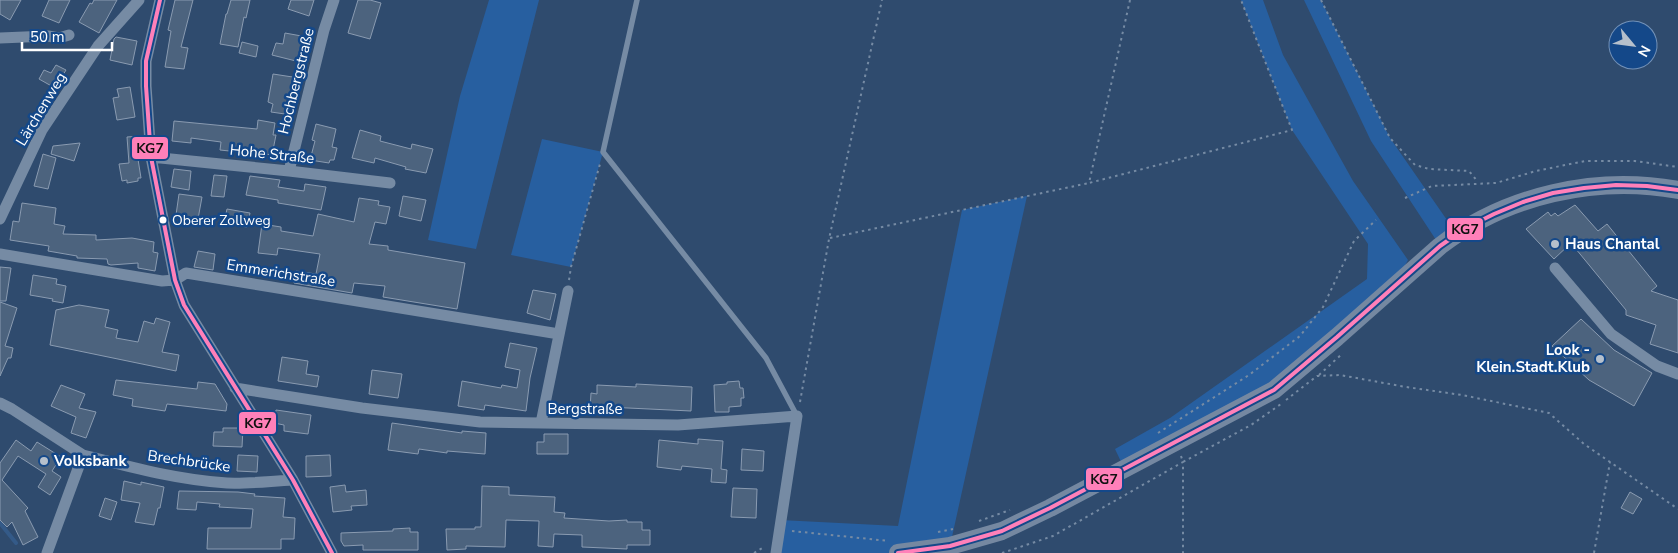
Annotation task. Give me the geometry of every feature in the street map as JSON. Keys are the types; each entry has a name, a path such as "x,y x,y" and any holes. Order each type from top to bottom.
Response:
{"main road":[{"path":"894,547 950,546 1002,531 1050,508 1274,390 1337,337 1394,284 1456,233 1496,213 1561,191 1594,186 1628,184 1678,190"}],"street":[{"name":"Lärchenweg","path":"0,218 42,130 98,46 139,0"},
{"path":"160,0 146,60 146,86 151,157 175,280 184,306 293,480 332,553"},
{"name":"Hochbergstraße","path":"289,171 324,30 334,0"},
{"path":"0,38 48,36 59,38 69,35"},
{"name":"Hohe Straße","path":"151,157 390,183"},
{"name":"Emmerichstraße","path":"0,254 162,281 175,280 186,273 559,334"},
{"path":"1555,268 1611,334 1657,366 1678,374"},
{"path":"541,424 568,292"},
{"name":"Bergstraße","path":"236,388 362,408 480,422 678,425 797,416"},
{"name":"Brechbrücke","path":"0,403 83,455 143,470 194,479 228,483 293,480"},
{"path":"776,553 797,416"},
{"path":"47,553 83,455"}],"lane":[{"path":"637,0 603,152 766,358 797,416"}],"path":[{"path":"797,416 829,239 882,0"},
{"path":"1089,183 1130,0"},
{"path":"829,239 1089,183 1292,130 1241,0"},
{"path":"1322,0 1390,138 1415,165 1429,169 1469,171 1479,183"},
{"path":"568,292 571,268 603,152"},
{"path":"1405,198 1432,186 1496,182 1536,170 1585,162 1635,161 1678,167"},
{"path":"1156,435 1249,375 1300,336 1323,307 1354,242 1376,220"},
{"path":"1002,553 1053,536 1251,425 1304,388 1317,376 1340,376 1462,395 1549,413 1584,444 1678,509"},
{"path":"1176,441 1182,462 1183,553"},
{"path":"1594,553 1610,462"},
{"path":"974,523 1017,507"},
{"path":"938,532 956,528"},
{"path":"777,539 790,531 894,547"}],"shaded area":[{"path":"489,0 539,0 476,249 428,240 460,96"},
{"path":"1241,0 1263,0 1283,55 1353,181 1408,260 1395,284 1274,390 1124,468 1115,449 1170,418 1367,279 1368,244 1292,130"},
{"path":"1304,0 1321,0 1390,138 1456,233 1440,246 1371,141"},
{"path":"542,139 603,152 571,267 511,255"},
{"path":"1027,196 950,546 898,553 776,553 780,520 898,526 962,210"}],"building":[{"path":"0,0 21,0 10,20 0,14"},
{"path":"49,0 70,0 59,23 42,16"},
{"path":"94,0 117,0 99,33 79,22 90,3 92,4"},
{"path":"175,0 193,0 181,47 188,48 184,69 165,67 171,31 168,30"},
{"path":"231,0 250,0 246,18 244,17 238,47 220,44"},
{"path":"291,0 314,0 309,16 288,9"},
{"path":"358,0 370,0 381,3 370,39 348,33"},
{"path":"285,33 307,37 300,62 272,55 276,43 283,44"},
{"path":"116,37 137,41 132,65 110,60"},
{"path":"242,42 258,46 256,57 239,53"},
{"path":"56,65 66,70 55,88 39,79 44,70 51,73"},
{"path":"273,74 299,78 294,107 287,105 285,114 271,112 273,104 268,102"},
{"path":"130,87 135,117 117,120 113,98 119,97 117,89"},
{"path":"258,120 275,123 273,135 276,135 272,155 239,150 239,152 220,150 221,142 191,138 191,143 172,141 174,121 257,129"},
{"path":"316,124 336,129 332,147 337,148 334,160 330,160 329,163 310,160 315,141 312,140"},
{"path":"360,130 381,136 380,141 411,149 412,144 433,149 426,173 405,169 406,167 375,158 374,163 352,158"},
{"path":"140,136 142,152 137,153 141,178 138,178 138,181 127,183 127,180 122,181 119,164 129,163 127,137"},
{"path":"80,143 74,161 51,154 53,146"},
{"path":"43,154 56,158 48,189 34,186"},
{"path":"174,169 191,171 189,190 171,187"},
{"path":"214,175 227,176 224,197 211,196"},
{"path":"250,176 280,180 278,187 304,191 305,184 326,187 321,210 278,203 278,200 246,195"},
{"path":"179,194 202,197 198,219 176,215"},
{"path":"403,196 426,200 421,221 399,216"},
{"path":"359,198 379,201 378,205 390,207 386,224 375,222 369,244 388,246 388,250 465,263 457,309 383,297 385,286 354,283 352,293 294,283 296,271 316,274 320,254 278,248 277,255 258,253 262,224 281,227 281,231 313,236 318,214 354,222"},
{"path":"22,203 56,208 54,224 65,226 63,234 96,235 96,240 132,238 154,242 153,252 158,253 155,271 138,268 138,263 111,265 108,264 107,259 77,258 77,256 48,251 49,246 10,240 13,221 19,222"},
{"path":"1575,205 1598,231 1607,224 1657,286 1651,291 1678,300 1678,353 1650,344 1656,325 1626,315 1626,310 1571,243 1554,259 1526,229 1548,212 1551,216 1555,213 1558,216"},
{"path":"227,209 250,213 247,227 224,223"},
{"path":"198,251 215,254 213,270 194,267"},
{"path":"0,267 11,268 6,301 0,301"},
{"path":"33,275 57,279 56,284 66,286 63,303 52,301 53,299 30,295"},
{"path":"533,290 556,294 550,320 527,313"},
{"path":"0,302 17,308 5,346 13,348 11,358 8,358 0,376"},
{"path":"79,305 109,310 105,327 118,330 116,338 138,342 144,321 154,324 156,318 170,322 162,352 179,355 176,371 50,345 56,310"},
{"path":"1581,319 1614,350 1652,373 1634,406 1589,380 1552,346"},
{"path":"510,343 537,348 530,378 526,411 485,405 484,410 458,406 462,381 501,388 502,385 517,388 520,370 505,367"},
{"path":"282,357 308,361 306,374 319,376 317,387 278,381"},
{"path":"372,370 402,374 398,398 369,394"},
{"path":"116,380 197,389 198,382 215,384 227,404 226,411 167,404 165,411 132,406 133,399 113,395"},
{"path":"739,381 740,388 743,388 744,398 741,398 741,406 729,407 729,412 715,412 714,385"},
{"path":"636,384 692,387 691,411 607,407 607,409 590,409 591,393 597,394 597,385 636,387"},
{"path":"61,385 85,394 79,408 96,412 86,438 71,433 76,417 51,406"},
{"path":"276,410 311,415 308,434 284,431 284,425 274,423"},
{"path":"392,423 462,433 462,431 486,433 485,454 447,451 447,453 419,449 418,454 388,450"},
{"path":"223,428 243,428 242,447 213,446 214,432 223,432"},
{"path":"544,434 568,434 568,454 537,454 537,442 544,442"},
{"path":"698,439 723,441 721,469 727,470 726,483 711,482 712,469 682,466 681,470 657,467 659,440 698,444"},
{"path":"16,440 31,451 37,442 61,457 52,471 61,477 50,495 38,487 46,474 18,456 2,480 28,508 25,511 38,537 23,545 12,522 7,527 0,520 0,463"},
{"path":"742,449 764,451 763,471 741,470"},
{"path":"238,455 258,456 257,472 237,471"},
{"path":"330,455 331,476 306,477 306,456"},
{"path":"124,481 141,485 141,482 164,487 154,525 135,522 140,503 121,500"},
{"path":"345,485 346,492 366,490 367,505 351,506 352,510 333,512 330,487"},
{"path":"482,486 509,487 509,495 555,497 554,512 565,513 564,518 642,522 642,530 650,530 650,545 627,545 627,549 582,547 582,535 554,534 553,547 538,546 539,521 506,520 505,547 466,546 466,549 447,550 446,529 475,529 475,527 481,527"},
{"path":"733,488 757,489 756,518 731,517"},
{"path":"179,491 238,492 255,494 254,496 285,498 283,517 295,518 294,539 281,539 281,549 207,549 208,528 251,528 253,509 219,507 220,504 197,502 196,510 177,509"},
{"path":"1630,492 1642,499 1633,514 1621,508"},
{"path":"105,498 117,502 111,520 99,516"},
{"path":"410,528 410,532 418,532 418,550 363,550 363,545 344,546 341,541 341,533 393,531 393,529"}],"waterway":[{"path":"0,523 16,543"}],"transit line":[{"name":"KG7","path":"160,0 146,61 146,86 151,157 175,280 184,305 293,480 332,553"},
{"name":"KG7","path":"898,553 950,546 1002,531 1050,508 1274,390 1440,246 1466,228 1494,214 1523,202 1553,193 1584,188 1616,185 1678,190"}],"place":[{"name":"Oberer Zollweg","path":"163,220"},
{"name":"Haus Chantal","path":"1555,244"},
{"name":"Look - Klein.Stadt.Klub","path":"1600,359"},
{"name":"Volksbank","path":"44,461"}]}
